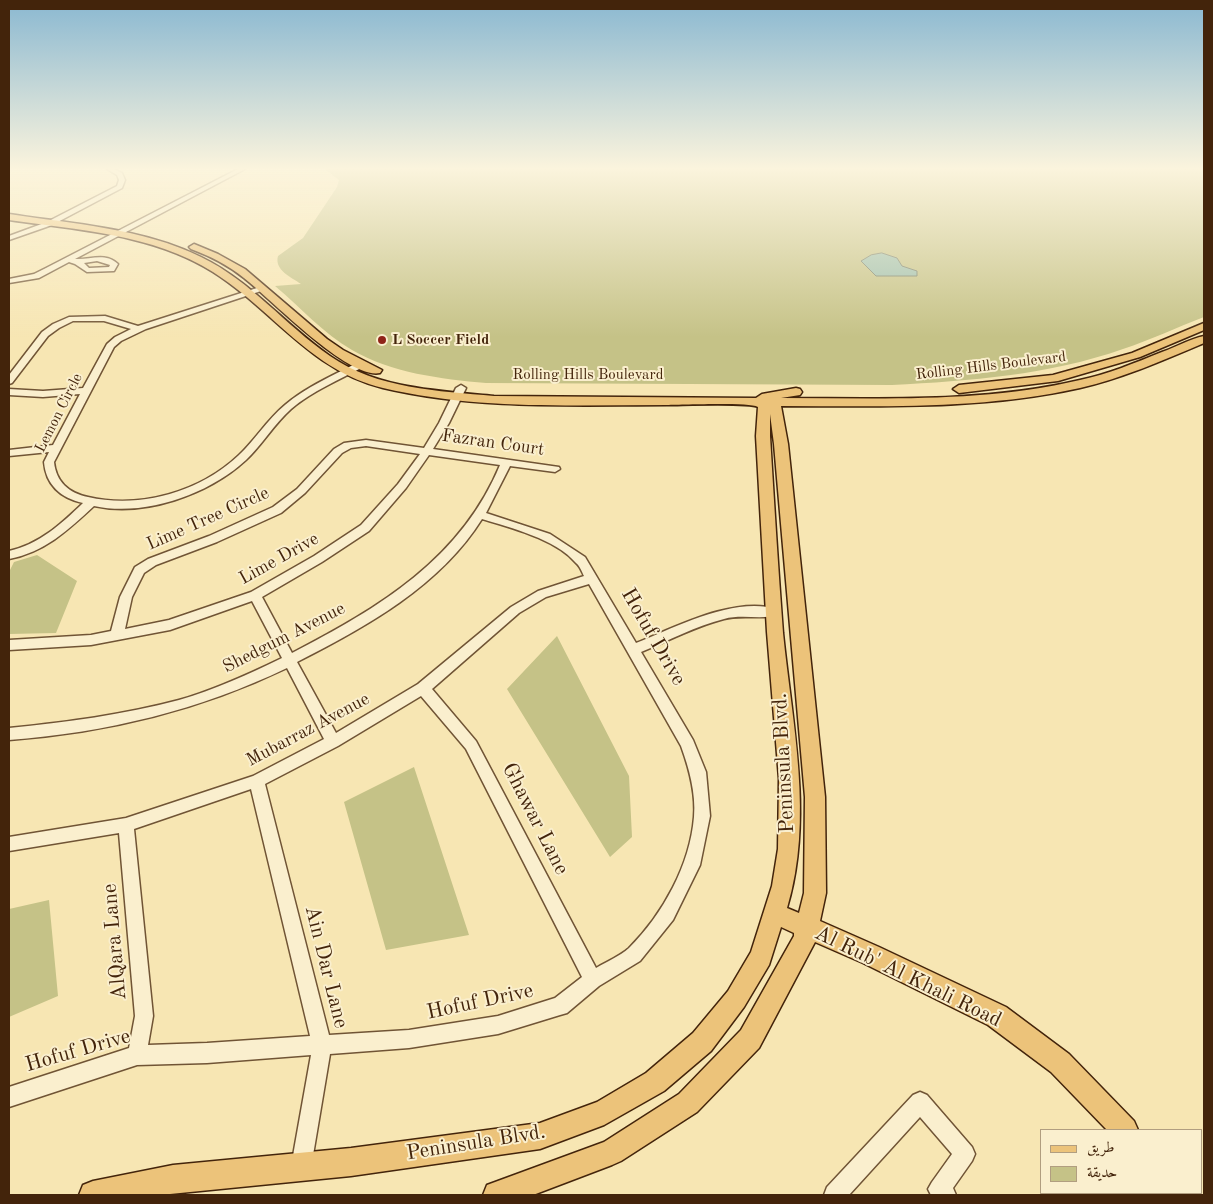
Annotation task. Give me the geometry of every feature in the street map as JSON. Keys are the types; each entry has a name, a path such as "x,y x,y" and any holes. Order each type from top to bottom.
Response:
{"main road":[{"name":"Rolling Hills Boulevard","path":"78,225 183,243 216,256 247,275 332,349 360,365 459,393 494,400 614,396 772,403 948,401 1018,395 1080,384 1150,363 1204,339"},
{"name":"Rolling Hills Boulevard","path":"121,232 168,247 196,258 223,272 326,360 347,372 402,388 459,393"},
{"name":"Rolling Hills Boulevard","path":"614,396 737,402 755,409 772,403 951,390 1054,378 1136,355 1204,326"},
{"name":"Peninsula Blvd.","path":"93,1195 173,1180 301,1167 540,1136 604,1112 655,1082 702,1042 736,999 761,956 783,886 788,849 789,779 774,612 763,436 772,403"},
{"name":"Peninsula Blvd.","path":"497,1195 612,1152 688,1103 750,1039 804,940 808,929 815,893 815,797 772,403"},
{"name":"Al Rub' Al Khali Road","path":"774,913 871,955 997,1016 1060,1063 1124,1129"}],"street":[{"path":"9,238 43,225"},
{"path":"9,282 36,276 134,225"},
{"path":"69,260 78,262"},
{"name":"Lemon Circle","path":"264,289 138,329 118,339 110,346 49,462 49,473 56,484 73,496 91,504 125,505 161,500 204,484 234,466 281,413 297,400 360,365"},
{"path":"9,381 45,334 56,326 72,319 105,318 138,329"},
{"path":"9,392 43,394 86,391"},
{"name":"Lime Drive","path":"9,645 90,640 170,625 255,595 318,559 364,528 402,486 427,451 459,393"},
{"name":"Lime Tree Circle","path":"117,635 126,598 139,570 152,562 213,539 277,510 314,478 327,461 348,445 359,443 427,451"},
{"path":"9,453 56,448"},
{"name":"Fazran Court","path":"427,451 555,469"},
{"name":"Shedgum Avenue","path":"9,734 98,722 181,704 242,682 290,660 340,633 389,602 432,570 480,515 496,489 506,462"},
{"path":"9,555 22,553 42,545 91,504"},
{"name":"Hofuf Drive","path":"9,1097 138,1055 409,1039 498,1025 560,1006 593,980 634,955 667,914 692,865 702,816 698,772 688,744 581,560 556,540 480,515"},
{"name":"Mubarraz Avenue","path":"9,844 126,825 257,780 333,742 423,688 515,610 542,594 592,578"},
{"path":"255,595 333,742"},
{"path":"634,649 723,614 751,611 774,612"},
{"name":"Ghawar Lane","path":"423,688 471,744 490,777 593,980"},
{"name":"Ain Dar Lane","path":"257,780 322,1045 301,1167"},
{"name":"AlQara Lane","path":"126,825 144,1016 138,1055"},
{"path":"835,1195 920,1102 965,1154 939,1193"}],"green space":[{"path":"312,225 1204,225 1204,317 1144,342 1095,358 1038,371 980,379 892,385 486,383 417,374 367,358 342,344 275,286 301,284 288,276 278,265 277,261 278,256 303,238"},
{"path":"37,555 77,581 56,633 9,634 9,572 14,562"},
{"path":"557,636 629,776 632,837 610,857 507,689"},
{"path":"414,767 469,935 386,950 344,802"},
{"path":"49,900 58,996 9,1017 9,909"}],"shaded area":[{"path":"882,253 897,258 902,266 917,271 917,276 876,276 861,261 871,255"}],"place":[{"name":"L Soccer Field","path":"382,340"}]}
